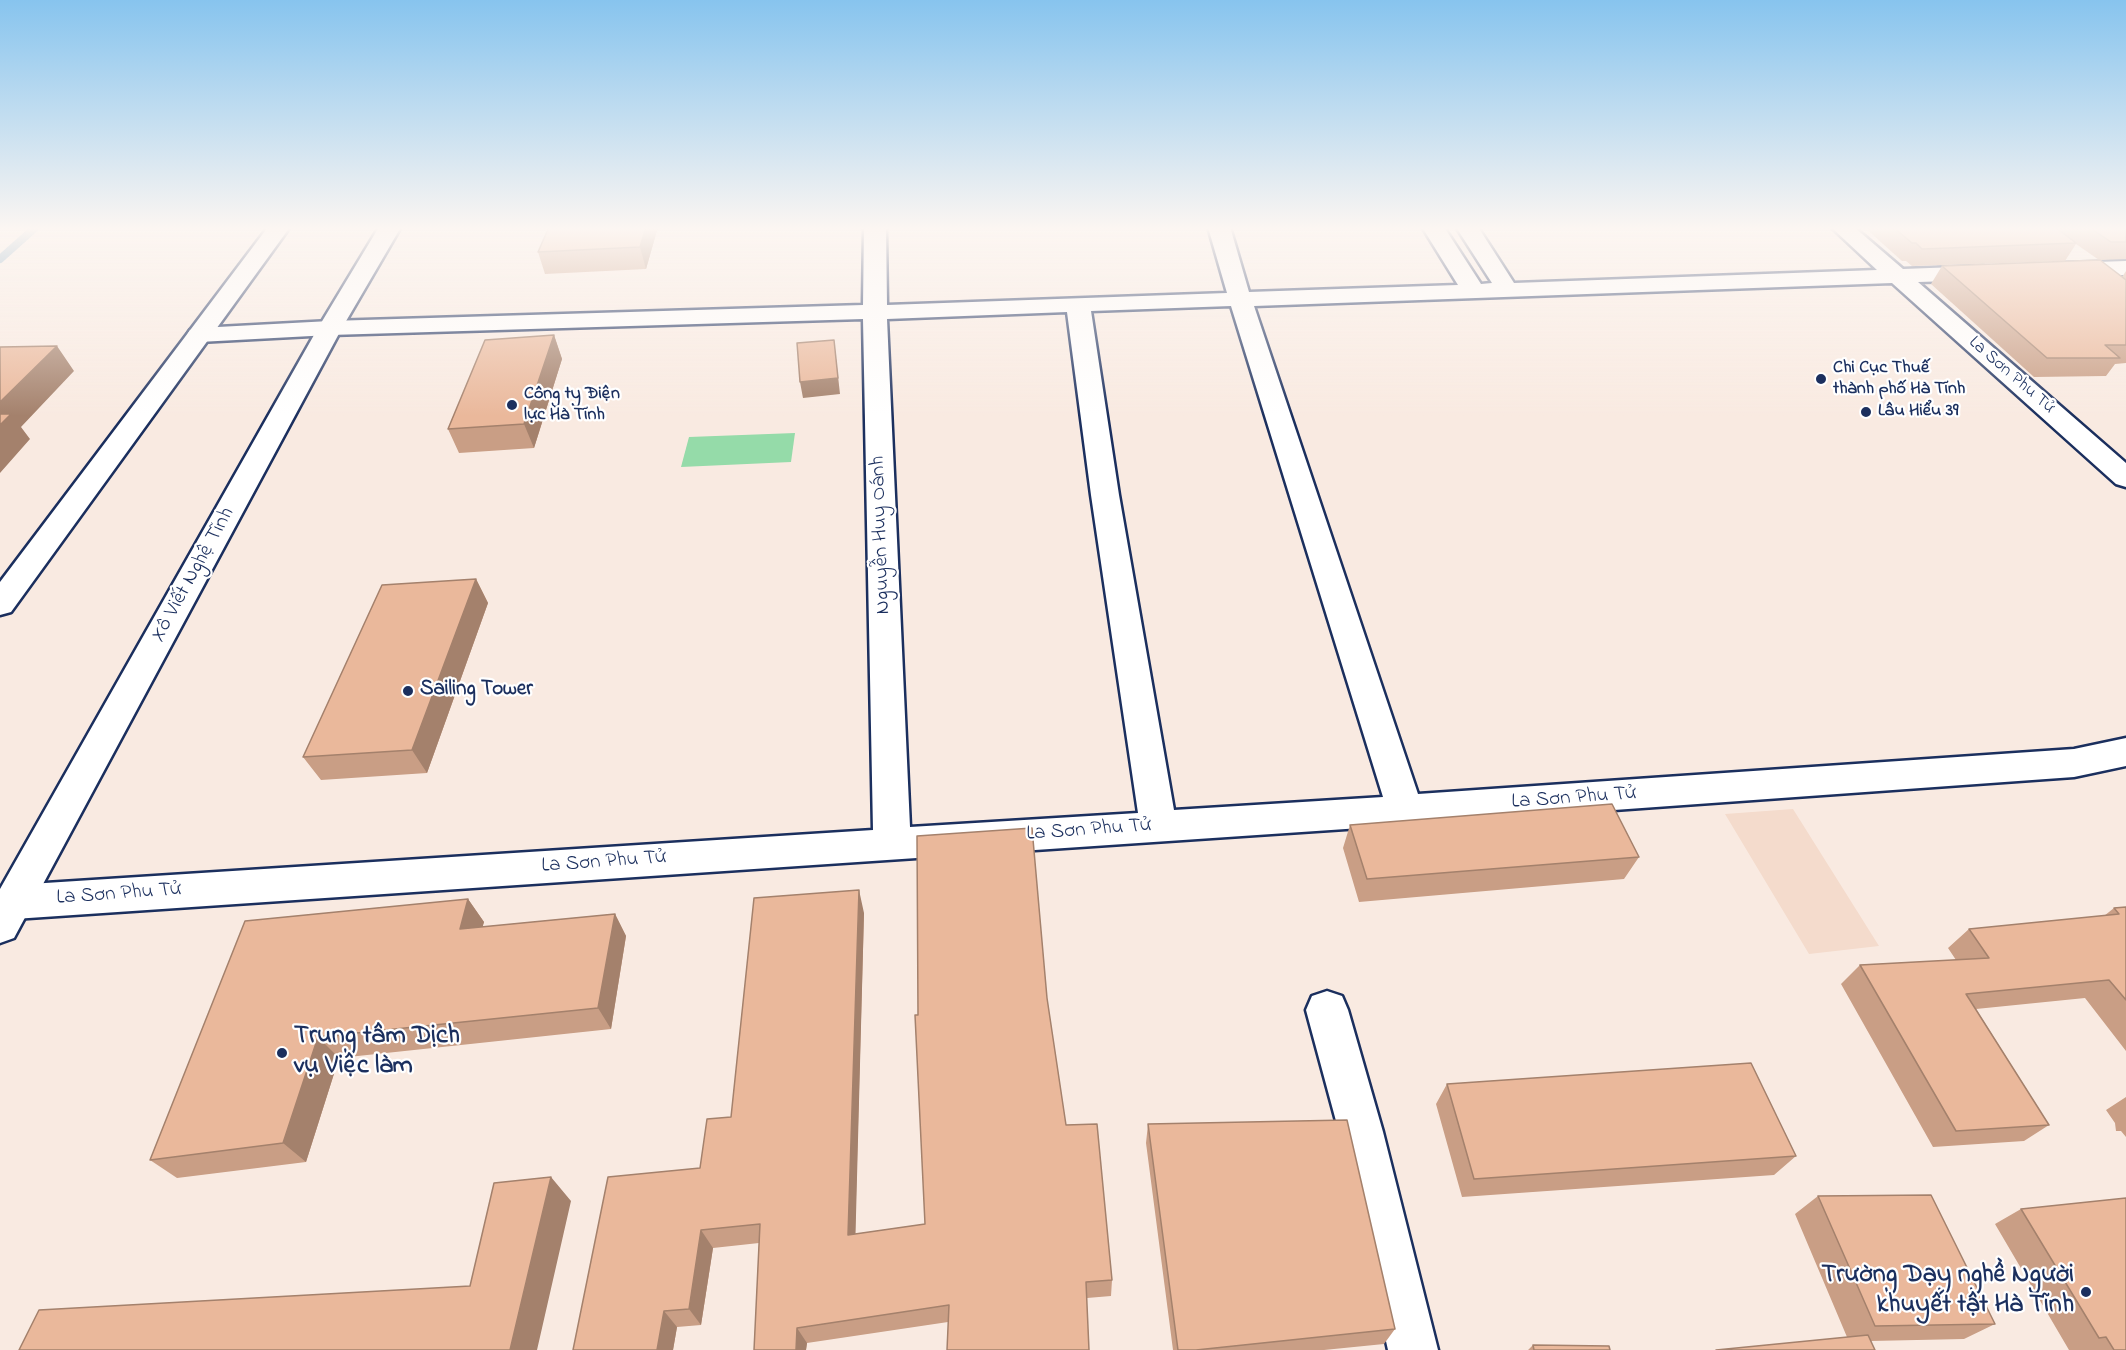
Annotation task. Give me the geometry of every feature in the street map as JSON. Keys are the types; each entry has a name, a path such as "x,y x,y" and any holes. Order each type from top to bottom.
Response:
{"street":[{"path":"0,604 232,290"},
{"name":"Xô Viết Nghệ Tĩnh","path":"7,914 353,290"},
{"name":"Nguyễn Huy Oánh","path":"876,290 892,844"},
{"path":"1237,290 1405,810"},
{"path":"199,335 330,328 876,312 1490,290"},
{"name":"La Sơn Phu Tử","path":"1914,290 2126,478"},
{"path":"1078,305 1107,507 1158,826"},
{"name":"La Sơn Phu Tử","path":"7,914 892,844 2074,764 2122,758"},
{"path":"1327,1010 1361,1132 1413,1350"}],"shaded area":[{"path":"1793,809 1879,946 1809,954 1725,814"}],"green space":[{"path":"795,433 791,462 681,467 689,437"}],"building":[{"path":"1969,290 2126,290 2126,345 2105,345 2120,358 2047,358"},
{"path":"554,335 524,424 448,429 485,340"},
{"path":"834,340 838,378 800,382 797,343"},
{"path":"57,346 0,402 0,347"},
{"path":"0,414 11,414 0,425"},
{"name":"Sailing Tower","path":"476,579 412,750 303,757 382,585"},
{"path":"1612,804 1639,857 1367,879 1350,825"},
{"path":"1032,828 1047,998 1066,1125 1097,1124 1112,1280 1086,1282 1089,1350 947,1350 949,1305 797,1328 796,1350 754,1350 760,1224 701,1230 689,1309 664,1311 657,1350 573,1350 608,1177 700,1168 707,1119 731,1117 754,898 859,890 848,1235 925,1224 915,1015 918,1015 917,836"},
{"path":"468,899 460,929 615,914 598,1008 318,1037 283,1143 150,1160 245,921"},
{"path":"2126,907 2126,1000 2109,980 1966,994 2049,1125 1956,1131 1860,965 1989,958 1969,929 2119,914 2114,908"},
{"path":"1751,1063 1796,1156 1474,1179 1447,1084"},
{"path":"1347,1120 1395,1329 1178,1350 1148,1124"},
{"path":"551,1177 510,1350 19,1350 39,1310 470,1286 494,1183"},
{"path":"1931,1195 1995,1324 1875,1326 1818,1196"},
{"path":"2126,1198 2126,1350 2114,1350 2106,1337 2099,1338 2021,1209"},
{"path":"1868,1335 1875,1350 1716,1350"},
{"path":"1533,1345 1609,1346 1610,1350 1534,1350"}],"place":[{"name":"Chi Cục Thuế thành phố Hà Tĩnh","path":"1821,379"},
{"name":"Công ty Điện lực Hà Tĩnh","path":"512,405"},
{"name":"Lâu Hiểu 39","path":"1866,412"},
{"name":"Sailing Tower","path":"408,691"},
{"name":"Trung tâm Dịch vụ Việc làm","path":"282,1053"},
{"name":"Trường Dạy nghề Người khuyết tật Hà Tĩnh","path":"2086,1292"}]}
